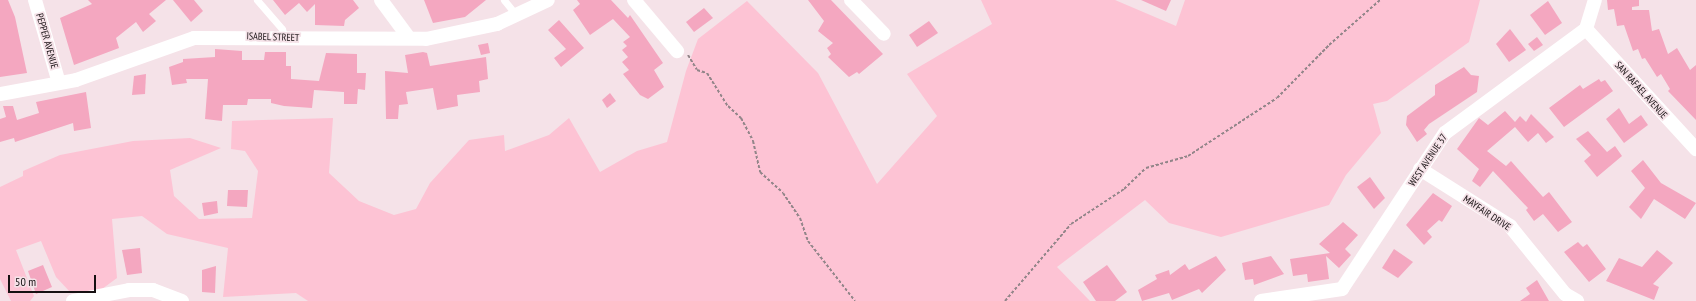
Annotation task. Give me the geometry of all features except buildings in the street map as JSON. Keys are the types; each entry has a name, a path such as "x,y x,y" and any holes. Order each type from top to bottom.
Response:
{"street":[{"path":"381,0 409,38"},
{"name":"ISABEL STREET","path":"0,94 59,83 113,68 194,38 426,39 473,31 517,16 548,0"},
{"path":"634,0 677,51"},
{"path":"851,0 884,34"},
{"path":"1586,29 1595,0"},
{"name":"PEPPER AVENUE","path":"37,1 59,83"},
{"name":"SAN RAFAEL AVENUE","path":"1586,29 1696,149"},
{"name":"WEST AVENUE 37","path":"1260,301 1342,289 1420,169 1458,121 1586,29"},
{"name":"MAYFAIR DRIVE","path":"1420,169 1510,226 1565,294 1577,301"},
{"path":"73,301 129,290 153,290 182,301"}],"lane":[{"path":"257,0 282,28 285,38"},
{"path":"504,0 517,16"}],"path":[{"path":"1005,301 1071,224 1124,188 1146,168 1188,156 1277,98 1328,45 1380,0"},
{"path":"677,51 689,56 701,73 707,73 728,106 742,118 753,141 760,172 784,193 800,218 808,241 855,301"}],"shaded area":[{"path":"981,0 1115,0 1176,26 1185,0 1480,0 1469,42 1387,101 1373,104 1381,133 1346,175 1329,205 1221,237 1169,223 1145,200 1057,267 1090,301 308,301 296,293 223,297 228,248 167,234 142,216 112,219 117,278 102,289 71,293 56,277 41,241 16,250 34,296 30,301 11,301 0,279 0,187 23,176 23,171 60,155 133,141 190,138 221,148 170,170 174,196 199,219 252,218 258,171 245,151 231,149 232,121 333,118 329,173 359,201 394,215 416,209 430,183 469,140 504,135 505,151 549,135 569,118 600,172 637,151 667,142 686,71 698,39 747,1 818,73 877,184 937,116 907,74 992,24"}]}
